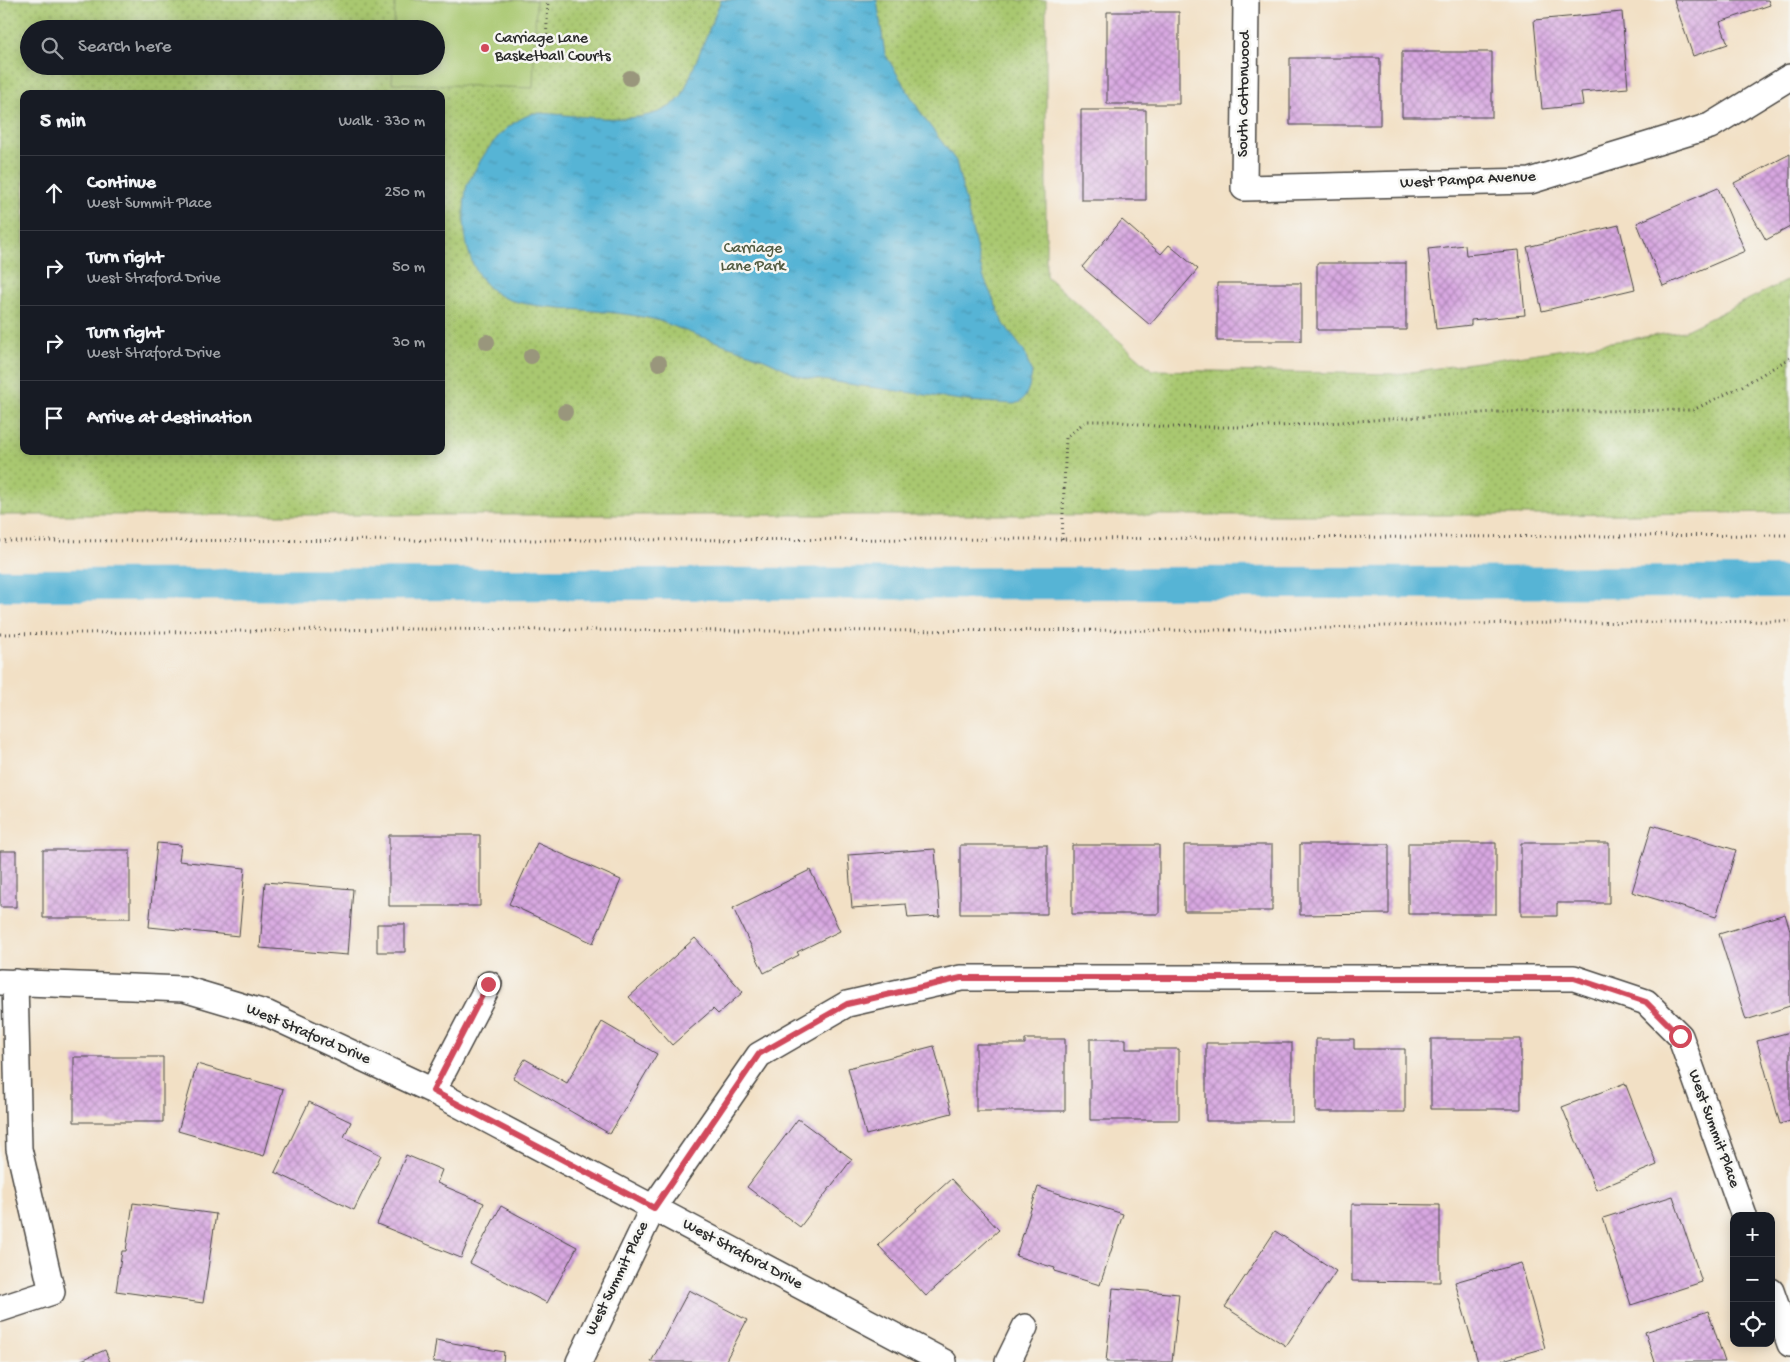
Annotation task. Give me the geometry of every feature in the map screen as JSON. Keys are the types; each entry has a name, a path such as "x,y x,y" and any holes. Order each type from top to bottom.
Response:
{"street":[{"name":"South Cottonwood","path":"1244,188 1246,0"},
{"name":"West Pampa Avenue","path":"1244,188 1530,181 1710,126 1790,77"},
{"name":"West Summit Place","path":"578,1362 654,1208 759,1054 847,1004 961,978 1574,978 1646,1002 1680,1036 1743,1212"},
{"name":"West Straford Drive","path":"8,982 184,989 268,1014 433,1091 944,1362"},
{"path":"0,1309 52,1292 19,1149 8,982"},
{"path":"433,1091 488,984"},
{"path":"1775,1302 1790,1344"},
{"path":"1008,1362 1025,1327"}],"path":[{"path":"546,45 548,0"},
{"path":"1062,539 1066,438 1086,421 1113,421 1164,427 1264,427 1496,412 1692,410 1742,386 1790,358"},
{"path":"0,540 1062,539 1790,535"},
{"path":"0,634 402,629 753,631 1268,630 1448,624 1790,621"}],"green space":[{"name":"Carriage Lane Park","path":"0,0 1046,0 1046,276 1152,370 1398,374 1684,331 1790,279 1790,512 1546,515 0,515"},
{"name":"Carriage Lane Basketball Courts","path":"395,0 536,0 533,88 392,83 392,75 445,75 445,20 394,20"}],"water":[{"path":"721,0 877,0 885,54 924,118 956,161 983,276 1004,324 1024,351 1028,362 1032,374 1025,397 1020,402 1014,404 968,401 802,377 753,355 659,321 619,313 540,306 509,300 493,291 483,281 470,257 467,244 464,216 466,189 479,162 498,136 514,123 534,113 633,118 652,114 669,107 682,96"}],"building":[{"path":"1674,0 1768,0 1770,5 1720,22 1728,44 1693,56"},
{"path":"1107,12 1179,12 1179,104 1107,104"},
{"path":"1622,12 1628,88 1581,92 1583,105 1542,109 1534,20"},
{"path":"1402,52 1492,52 1492,117 1402,117"},
{"path":"1290,58 1380,58 1380,125 1290,125"},
{"path":"1081,110 1146,110 1146,200 1081,200"},
{"path":"1790,154 1790,227 1766,240 1734,183"},
{"path":"1718,188 1745,251 1663,286 1637,223"},
{"path":"1122,220 1161,254 1169,245 1198,269 1150,325 1082,267"},
{"path":"1619,225 1635,289 1542,311 1527,247"},
{"path":"1465,245 1466,255 1519,250 1525,315 1471,320 1471,325 1436,329 1428,249"},
{"path":"1317,263 1406,263 1406,330 1317,330"},
{"path":"1217,283 1301,283 1301,341 1217,341"},
{"path":"1652,825 1736,850 1716,917 1632,892"},
{"path":"389,835 480,835 480,906 389,906"},
{"path":"157,843 181,845 179,861 245,868 239,936 149,927"},
{"path":"537,843 621,880 593,943 509,904"},
{"path":"1408,843 1496,843 1496,914 1408,914"},
{"path":"1521,843 1609,843 1609,903 1557,903 1557,916 1521,916"},
{"path":"1300,844 1389,844 1389,914 1300,915"},
{"path":"960,845 1047,845 1047,914 960,914"},
{"path":"1072,845 1159,845 1159,914 1072,914"},
{"path":"1184,845 1272,845 1272,911 1184,911"},
{"path":"935,849 940,916 908,918 906,904 852,908 848,855"},
{"path":"43,850 130,850 130,918 43,918"},
{"path":"0,851 16,851 16,907 0,907"},
{"path":"810,870 840,931 797,952 799,955 764,973 733,908"},
{"path":"265,882 353,889 348,955 260,948"},
{"path":"1785,914 1790,930 1790,1006 1746,1020 1719,934"},
{"path":"377,924 405,924 405,952 377,952"},
{"path":"695,938 743,992 718,1014 713,1009 672,1045 629,997"},
{"path":"602,1022 657,1054 610,1134 513,1078 525,1059 567,1083"},
{"path":"1790,1032 1790,1121 1780,1124 1757,1041"},
{"path":"1025,1039 1065,1039 1065,1111 976,1111 976,1044 1025,1044"},
{"path":"1090,1039 1126,1039 1126,1049 1179,1049 1179,1120 1090,1120"},
{"path":"1316,1039 1354,1039 1354,1049 1405,1049 1405,1112 1316,1112"},
{"path":"1431,1039 1521,1039 1521,1109 1431,1109"},
{"path":"1206,1043 1292,1043 1292,1121 1206,1121"},
{"path":"934,1046 952,1113 866,1135 848,1068"},
{"path":"74,1057 163,1057 163,1122 74,1122"},
{"path":"197,1064 283,1089 264,1156 178,1131"},
{"path":"1625,1083 1657,1165 1596,1190 1562,1107"},
{"path":"309,1102 351,1122 344,1137 381,1155 354,1210 275,1172"},
{"path":"798,1119 852,1159 800,1227 747,1187"},
{"path":"406,1155 442,1170 437,1183 484,1203 461,1258 377,1224"},
{"path":"951,1179 999,1230 926,1296 878,1245"},
{"path":"1038,1187 1123,1214 1100,1285 1054,1271 1055,1268 1016,1256"},
{"path":"1673,1196 1702,1282 1631,1305 1603,1218"},
{"path":"133,1203 216,1214 203,1303 116,1291 122,1251 126,1251"},
{"path":"1352,1204 1440,1205 1440,1282 1352,1281"},
{"path":"501,1206 577,1247 547,1303 470,1263"},
{"path":"1275,1231 1336,1271 1286,1346 1225,1307"},
{"path":"1521,1263 1545,1348 1496,1362 1478,1362 1455,1282"},
{"path":"1113,1288 1179,1294 1172,1362 1106,1362"},
{"path":"689,1290 747,1320 725,1362 651,1362"},
{"path":"1708,1311 1725,1362 1655,1362 1645,1332"},
{"path":"436,1340 504,1352 503,1362 433,1362"},
{"path":"105,1350 110,1362 77,1362"}],"waterway":[{"path":"0,585 1790,582"}],"place":[{"name":"Carriage Lane Basketball Courts","path":"485,48"}],"route":[{"path":"488,984 433,1091 654,1208 759,1054 847,1004 961,978 1574,978 1646,1002 1680,1036"}]}
